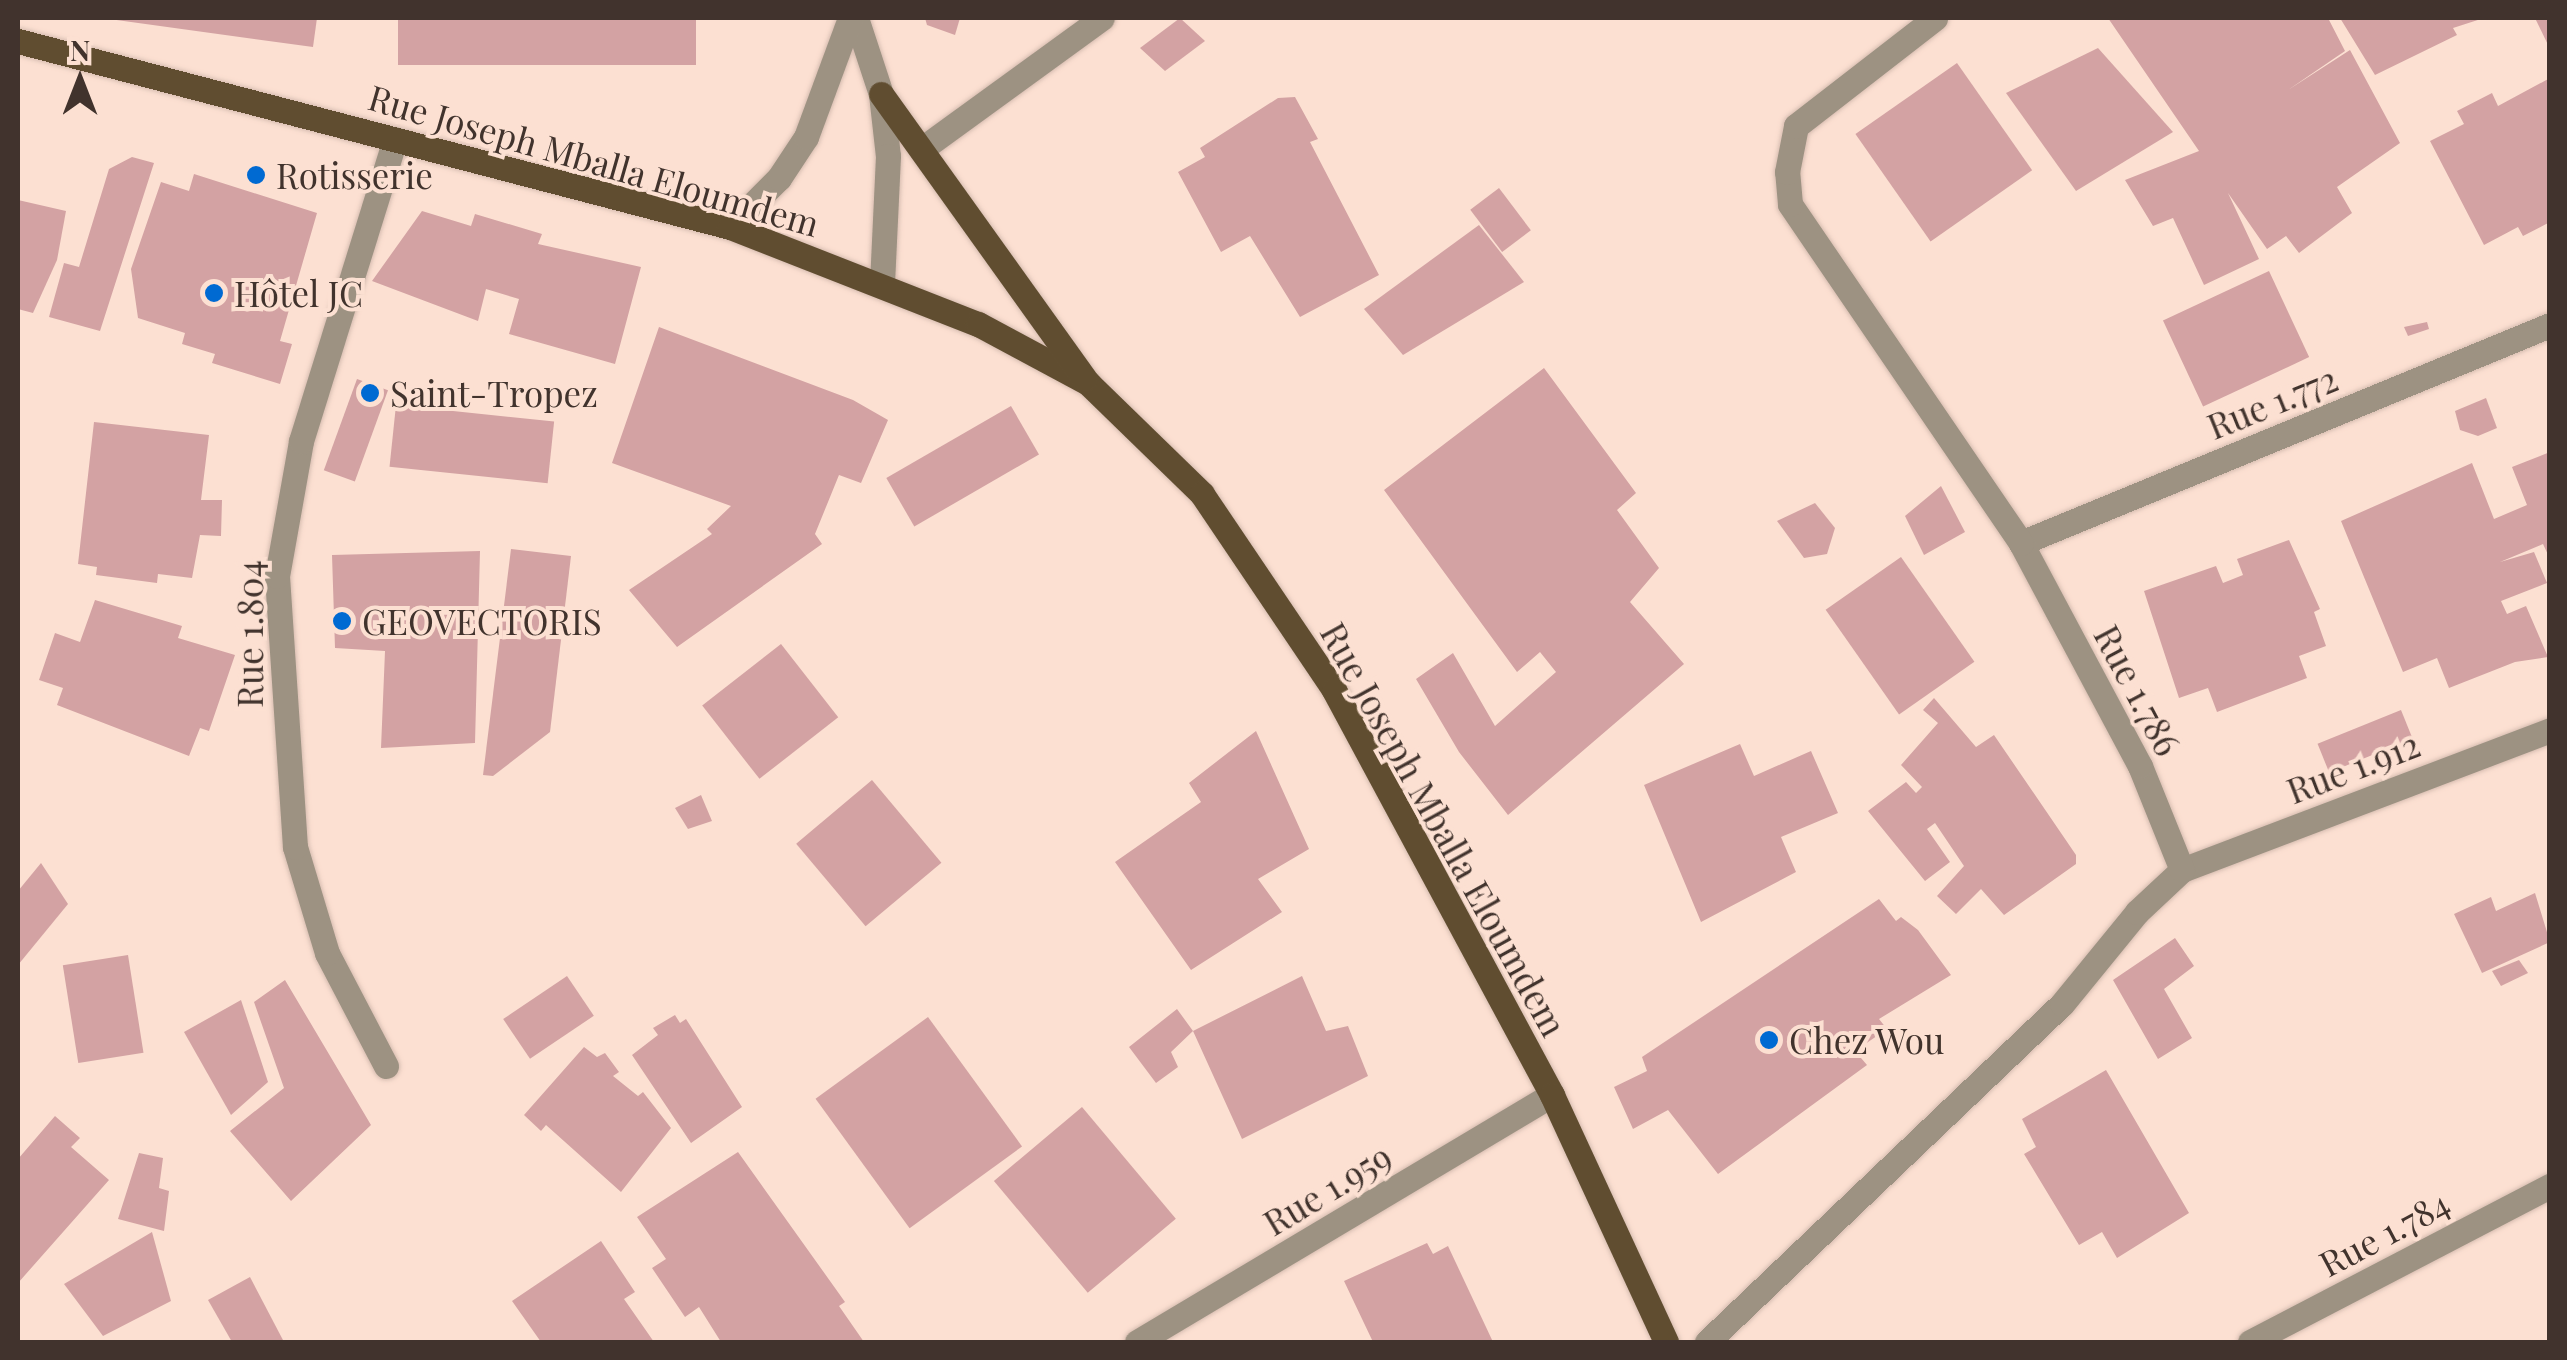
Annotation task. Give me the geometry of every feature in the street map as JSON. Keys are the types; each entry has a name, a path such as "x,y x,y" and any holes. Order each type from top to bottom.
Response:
{"main road":[{"name":"Rue Joseph Mballa Eloumdem","path":"18,41 730,227 882,282 1088,383 1202,494 1334,690 1552,1095 1666,1342"},
{"path":"880,94 924,148 1088,383"}],"street":[{"path":"853,18 880,94 890,212 882,282"},
{"path":"730,227 779,178 806,137 853,18"},
{"path":"924,148 1102,18"},
{"name":"Rue 1.786","path":"1935,18 1796,126 1786,172 1790,204 2021,544 2140,766 2182,870"},
{"name":"Rue 1.804","path":"386,1066 328,953 295,847 278,576 301,441 395,139"},
{"name":"Rue 1.772","path":"2021,544 2550,325"},
{"name":"Rue 1.912","path":"2182,870 2550,730"},
{"path":"1707,1342 2062,1004 2137,912 2182,870"},
{"name":"Rue 1.959","path":"1137,1342 1552,1095"},
{"name":"Rue 1.784","path":"2250,1342 2550,1186"}],"building":[{"path":"102,18 317,18 313,47"},
{"path":"398,18 696,18 696,65 398,65"},
{"path":"925,18 960,18 955,35 927,25"},
{"path":"1180,18 1205,41 1165,71 1140,48"},
{"path":"2108,18 2328,18 2345,51 2288,90 2350,50 2400,143 2337,187 2352,213 2299,253 2286,236 2267,249 2228,193 2259,259 2204,285 2173,218 2153,226 2125,180 2199,151"},
{"path":"2340,18 2484,18 2453,28 2457,35 2375,75"},
{"path":"2535,18 2550,18 2550,49"},
{"path":"2098,48 2173,132 2076,191 2006,93"},
{"path":"1957,63 2032,170 1931,241 1855,134"},
{"path":"2550,78 2550,222 2523,236 2518,227 2484,245 2430,141 2464,124 2457,111 2492,93 2498,106"},
{"path":"1295,97 1318,139 1310,142 1379,275 1300,317 1250,236 1221,252 1178,172 1205,157 1200,148 1278,98"},
{"path":"132,157 154,163 100,331 49,317 64,263 79,267 109,169"},
{"name":"Hôtel JC","path":"194,174 317,213 280,341 292,344 280,384 212,363 215,354 182,344 185,333 138,318 131,269 161,182 189,191"},
{"path":"1499,188 1531,230 1502,252 1470,210"},
{"path":"18,200 66,211 57,260 33,313 18,309"},
{"path":"422,211 471,226 475,214 542,234 538,244 641,267 615,364 509,334 519,299 486,289 478,321 372,281"},
{"path":"1479,225 1524,282 1403,355 1364,309"},
{"path":"2269,271 2309,357 2203,407 2163,320"},
{"path":"2427,322 2429,329 2408,336 2404,327"},
{"path":"659,327 853,400 888,420 861,483 839,475 815,534 822,544 677,647 629,590 712,534 707,529 731,506 612,463"},
{"path":"1544,368 1636,493 1617,510 1659,568 1630,602 1684,664 1508,815 1459,752 1416,679 1453,653 1495,726 1556,672 1540,652 1517,672 1384,490"},
{"path":"357,379 388,390 355,481 324,470"},
{"path":"2486,398 2497,428 2478,436 2460,430 2455,411"},
{"path":"396,405 554,422 548,483 390,467"},
{"path":"1011,406 1039,454 914,526 886,478"},
{"path":"94,422 209,435 201,500 222,500 221,536 200,535 192,578 158,574 157,583 96,575 97,567 78,564"},
{"path":"2550,452 2550,559 2543,544 2500,562 2534,552 2547,583 2501,601 2507,614 2526,606 2548,657 2515,662 2449,688 2437,658 2403,672 2341,521 2472,463 2494,519 2527,505 2512,467"},
{"path":"1941,486 1965,532 1924,555 1905,516"},
{"path":"1815,503 1835,528 1827,554 1804,558 1777,521"},
{"path":"2289,540 2320,609 2314,612 2326,646 2299,656 2307,678 2217,712 2208,688 2179,698 2144,591 2216,566 2223,583 2243,575 2237,559"},
{"path":"511,549 571,556 550,732 493,776 483,775"},
{"path":"480,551 475,743 381,748 385,651 335,648 332,555"},
{"path":"1901,557 1974,662 1899,715 1826,610"},
{"path":"95,600 182,626 178,638 235,655 209,731 200,728 189,756 57,705 63,688 39,680 55,633 80,642"},
{"path":"781,644 838,717 759,779 702,706"},
{"path":"1934,698 1976,747 1994,735 2076,855 2076,864 2004,915 1981,889 1956,914 1937,896 1964,866 1935,823 1927,829 1950,862 1925,881 1868,811 1906,782 1916,793 1922,787 1901,765 1938,723 1923,710"},
{"path":"2401,710 2413,739 2329,772 2318,744"},
{"path":"1256,731 1309,849 1258,879 1282,912 1191,970 1115,862 1201,802 1189,783"},
{"path":"1740,744 1754,776 1811,751 1838,813 1781,837 1796,872 1701,922 1644,785"},
{"path":"872,780 941,863 866,926 796,844"},
{"path":"701,795 712,821 688,829 675,808"},
{"path":"41,863 68,904 18,965 18,891"},
{"path":"2535,893 2550,942 2482,973 2454,914 2491,897 2496,911"},
{"name":"Chez Wou","path":"1879,899 1896,921 1901,917 1918,930 1951,975 1879,1019 1887,1029 1855,1051 1867,1065 1718,1174 1668,1110 1633,1129 1614,1087 1647,1071 1642,1057"},
{"path":"2175,938 2194,966 2164,989 2192,1038 2158,1059 2113,980"},
{"path":"128,955 143,1053 78,1063 63,965"},
{"path":"2519,960 2528,973 2501,986 2492,971"},
{"path":"567,976 594,1016 530,1059 503,1019"},
{"path":"1302,976 1326,1031 1348,1026 1368,1076 1242,1139 1193,1031"},
{"path":"285,980 371,1125 291,1201 230,1131 284,1088 254,1002"},
{"path":"241,1000 268,1082 231,1115 184,1032"},
{"path":"1177,1009 1193,1031 1171,1052 1178,1067 1156,1083 1129,1047"},
{"path":"675,1015 680,1023 686,1019 742,1107 691,1143 632,1055 658,1035 653,1028"},
{"path":"928,1017 1022,1146 910,1228 816,1099"},
{"path":"584,1047 597,1057 605,1053 619,1072 613,1076 638,1096 643,1092 671,1128 621,1192 546,1125 541,1131 524,1115"},
{"path":"2106,1070 2189,1213 2117,1258 2102,1232 2079,1245 2024,1154 2036,1147 2022,1119"},
{"path":"1082,1107 1176,1219 1088,1293 994,1181"},
{"path":"55,1116 80,1138 71,1147 109,1180 18,1283 18,1159"},
{"path":"738,1152 845,1302 839,1306 864,1342 721,1342 699,1307 685,1317 652,1268 666,1259 637,1217"},
{"path":"139,1153 163,1158 159,1188 169,1191 164,1231 118,1219"},
{"path":"152,1232 171,1301 103,1336 64,1284"},
{"path":"601,1241 635,1292 624,1299 654,1342 541,1342 512,1301"},
{"path":"1427,1243 1433,1254 1448,1246 1493,1342 1373,1342 1344,1281"},
{"path":"250,1277 284,1342 232,1342 208,1300"}],"place":[{"name":"Rotisserie","path":"256,175"},
{"name":"Hôtel JC","path":"214,293"},
{"name":"Saint-Tropez","path":"370,393"},
{"name":"GEOVECTORIS","path":"342,621"},
{"name":"Chez Wou","path":"1769,1040"}]}
